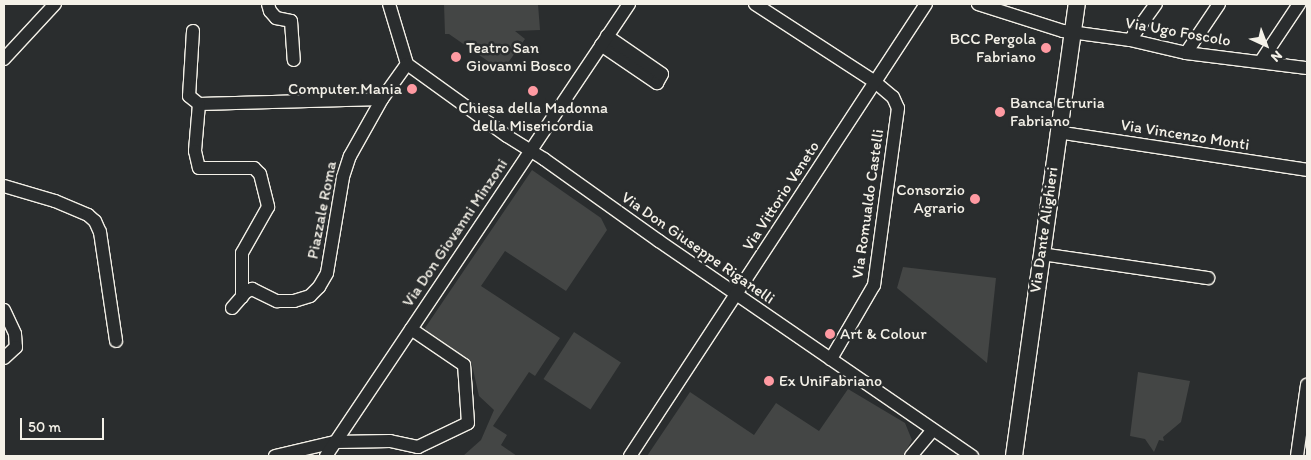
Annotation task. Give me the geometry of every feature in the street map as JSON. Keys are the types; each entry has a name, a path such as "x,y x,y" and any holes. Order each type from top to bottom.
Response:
{"main road":[{"name":"Via Dante Alighieri","path":"1014,456 1057,132 1077,4"}],"street":[{"path":"4,59 55,4"},
{"path":"268,4 270,11 276,18 291,21 294,60"},
{"path":"193,31 189,96 199,104 382,99 407,64 389,4"},
{"name":"Via Don Giovanni Minzoni","path":"326,456 629,4"},
{"name":"Via Romualdo Castelli","path":"755,4 876,82 893,97 898,108 874,285 831,359"},
{"name":"Via Vittorio Veneto","path":"630,456 926,4"},
{"name":"Via Ugo Foscolo","path":"978,4 1058,30 1130,40 1186,53 1307,68"},
{"path":"1130,40 1156,4"},
{"path":"1186,53 1219,4"},
{"path":"1261,61 1299,4"},
{"name":"Via Don Giuseppe Riganelli","path":"407,64 972,456"},
{"name":"Piazzale Roma","path":"242,297 252,289 276,301 294,301 310,296 319,287 327,273 343,177 350,156 382,99"},
{"path":"199,104 195,151 200,168 254,168 260,174 268,207 242,253 242,297 232,308"},
{"name":"Via Vincenzo Monti","path":"1057,132 1307,170"},
{"path":"4,186 54,201 88,215 95,221 100,232 116,341"},
{"path":"1041,254 1208,278"},
{"path":"4,310 15,334 16,347 4,358"},
{"path":"275,456 335,442 390,441 418,448 468,422 464,365 411,329"},
{"path":"1297,456 1307,386"},
{"path":"911,456 933,430"}],"shaded area":[{"path":"444,4 538,4 540,30 515,31 525,39 502,71 449,34 445,34"},
{"path":"532,170 601,218 607,230 566,291 505,251 481,286 560,338 535,376 529,372 493,426 507,435 501,445 517,456 463,456 481,440 494,410 479,396 472,365 429,336 425,328"},
{"path":"903,267 996,278 987,363 897,288"},
{"path":"574,332 621,362 590,409 544,379"},
{"path":"1138,372 1190,381 1181,422 1163,437 1164,441 1159,440 1154,452 1145,439 1130,436"},
{"path":"848,389 905,423 912,440 903,456 647,456 690,392 754,435 776,403 819,431"}],"place":[{"name":"BCC Pergola Fabriano","path":"1046,48"},
{"name":"Teatro San Giovanni Bosco","path":"456,57"},
{"name":"Computer Mania","path":"412,89"},
{"name":"Chiesa della Madonna della Misericordia","path":"533,91"},
{"name":"Banca Etruria Fabriano","path":"1000,112"},
{"name":"Consorzio Agrario","path":"975,199"},
{"name":"Art & Colour","path":"830,334"},
{"name":"Ex UniFabriano","path":"769,381"}]}
